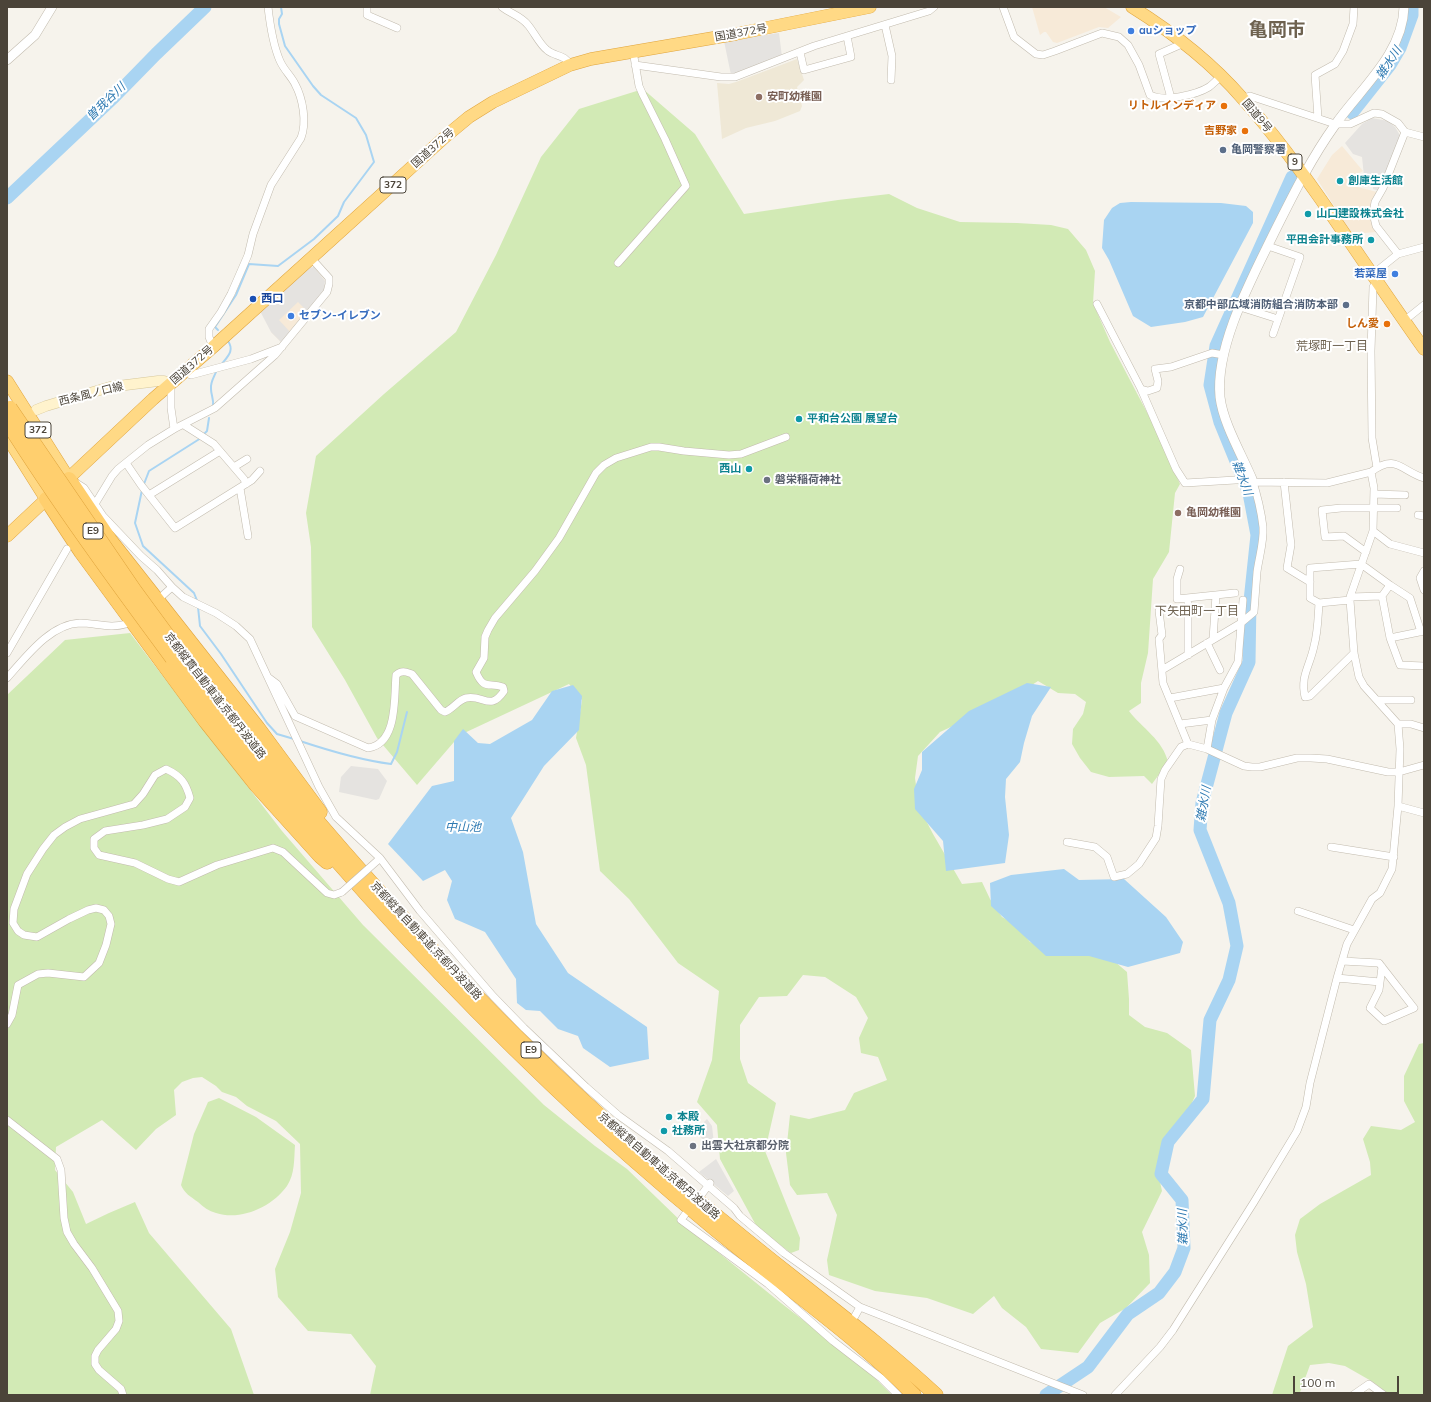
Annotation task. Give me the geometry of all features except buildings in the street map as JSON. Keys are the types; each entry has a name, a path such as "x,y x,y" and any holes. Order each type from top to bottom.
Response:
{"highway":[{"name":"国道372号","path":"7,536 184,372 213,348 446,136 469,117 492,102 570,65 591,59 751,32 870,7"},
{"name":"国道9号","path":"1132,7 1184,43 1243,98 1303,174 1424,349"},
{"name":"372","path":"7,381 69,479"},
{"name":"京都縦貫自動車道;京都丹波道路","path":"11,414 38,468 139,614 230,717 304,807 434,952 522,1041 605,1120 679,1185 894,1358 936,1395"},
{"name":"372","path":"7,437 46,499"},
{"path":"69,479 110,540 258,728 341,840 434,952"},
{"path":"46,499 114,599 206,722 256,784 320,856 365,893"},
{"name":"京都縦貫自動車道;京都丹波道路","path":"175,654 222,723 296,814 365,893 515,1049 589,1120 718,1232 829,1320 914,1395"}],"main road":[{"name":"西条風ノ口線","path":"36,410 110,387 158,381 172,383"}],"street":[{"path":"8,57 35,35 52,7"},
{"path":"213,348 209,337 209,329 231,294 248,255 271,185 301,138 303,130 303,112 299,93 293,81 280,63 271,27 268,7"},
{"path":"367,7 367,15 397,28"},
{"path":"502,7 524,20 546,50 566,58 570,65"},
{"path":"635,66 728,78 735,77 847,36 929,11 934,7"},
{"path":"1003,7 1014,37 1036,54 1042,55 1055,51 1102,32 1119,37 1128,45 1139,65 1150,95 1154,97 1171,98 1196,93 1209,87 1221,76"},
{"path":"1318,118 1315,75 1335,64 1343,51 1353,24 1354,7"},
{"path":"1162,670 1241,623 1254,612 1257,574 1262,541 1262,520 1257,492 1253,480 1224,417 1220,398 1220,377 1224,355 1240,307 1303,174 1335,124 1370,83 1385,61 1401,27 1404,7"},
{"path":"885,25 892,56 891,80"},
{"path":"800,52 804,70 851,57 847,36"},
{"path":"1171,98 1159,54 1184,43"},
{"path":"618,263 686,186 665,138 643,95 635,66 633,51"},
{"path":"1243,98 1250,96 1335,124 1350,124 1374,113 1382,114 1398,123 1405,132 1424,137"},
{"path":"1398,254 1376,226 1373,213 1375,202 1383,188 1405,132"},
{"path":"1268,246 1300,257 1273,334"},
{"path":"1115,1395 1160,1347 1173,1330 1250,1209 1297,1131 1306,1107 1310,1083 1347,944 1372,899 1380,893 1392,869 1398,806 1400,749 1398,724 1364,686 1359,676 1354,653 1350,599 1361,564 1374,531 1371,365 1375,278 1398,254 1424,247"},
{"path":"95,504 112,476 126,462 148,445 174,429 215,408 275,356 328,292 329,278 311,258"},
{"path":"1096,304 1141,389 1176,469 1185,482 1253,480 1327,483 1374,470 1388,464 1397,464 1411,473 1424,478"},
{"path":"1404,321 1424,305"},
{"path":"1240,307 1278,319"},
{"path":"184,372 191,375 282,348"},
{"path":"1141,389 1148,391 1157,388 1158,381 1155,369 1171,367 1212,353 1224,355"},
{"path":"172,383 171,408 174,429"},
{"path":"184,425 214,444 234,468 243,486 248,536"},
{"path":"268,678 277,684 295,716 368,748 374,748 383,741 391,723 395,708 396,675 400,672 412,674 444,712 466,698 487,702 493,701 498,698 504,690 503,687 485,684 479,680 476,672 484,658 488,630 495,618 535,571 559,538 596,472 616,458 651,447 684,451 741,454 786,437"},
{"path":"145,490 220,451"},
{"path":"234,468 248,459"},
{"path":"126,462 145,490 175,528 252,480 260,471"},
{"path":"69,479 84,488 103,516 183,597 216,613 236,626 250,639 319,787 336,816 378,859 420,911 493,996 524,1028 618,1115 668,1151 709,1184 734,1208 740,1216 784,1253 860,1306 1083,1395"},
{"path":"1284,482 1290,545 1287,568 1310,582"},
{"path":"1374,494 1405,495"},
{"path":"1366,552 1344,536 1325,537 1322,510 1341,508 1397,508"},
{"path":"1374,531 1390,544 1424,553"},
{"path":"7,653 67,549"},
{"path":"1382,596 1319,603 1310,598 1310,568 1361,564 1410,598 1422,631 1390,638"},
{"path":"1180,569 1177,579 1177,599 1234,593"},
{"path":"1424,571 1420,578 1424,590"},
{"path":"1390,585 1382,596 1390,638 1400,665 1424,666"},
{"path":"162,596 172,587"},
{"path":"1216,595 1210,641 1220,670"},
{"path":"1188,598 1188,655"},
{"path":"1207,749 1212,720 1224,688 1238,662 1242,600"},
{"path":"1319,603 1314,646 1306,668 1302,686 1305,697 1310,696 1354,653"},
{"path":"1159,611 1162,635 1159,639 1163,683 1188,744"},
{"path":"7,678 50,633 63,626 80,623 117,627 126,624"},
{"path":"1170,698 1224,688"},
{"path":"1377,700 1412,700"},
{"path":"1180,724 1212,720"},
{"path":"1398,724 1410,724 1424,728"},
{"path":"1068,842 1095,846 1107,857 1114,877 1127,874 1139,864 1156,838 1161,779 1165,770 1181,747 1188,744 1207,749 1244,766 1252,767 1260,767 1297,758 1327,759 1388,772 1399,772 1424,765"},
{"path":"7,1024 12,1015 18,986 38,974 48,972 84,977 91,972 100,963 106,945 110,924 109,916 104,910 96,908 69,919 37,937 27,936 18,931 13,923 14,910 27,874 54,835 80,819 134,804 143,794 155,775 166,769 176,773 186,785 190,798 185,807 166,818 143,825 105,831 94,839 94,848 100,855 135,863 168,879 179,882 217,865 273,848 283,852 327,893 334,895 342,892 378,859"},
{"path":"1398,806 1424,813"},
{"path":"1331,847 1394,857"},
{"path":"1298,911 1354,930"},
{"path":"1342,961 1379,963 1414,1008 1384,1021 1370,1008 1379,990 1382,967"},
{"path":"1337,978 1380,982"},
{"path":"7,1120 57,1159 61,1170 64,1218 67,1232 92,1268 118,1311 119,1321 116,1329 98,1350 95,1356 95,1364 99,1370 121,1389 123,1395"},
{"path":"702,1194 709,1184"},
{"path":"686,1213 680,1220 768,1284 836,1338 898,1395"},
{"path":"855,1316 860,1306"},
{"path":"1353,1395 1369,1384 1384,1395"}],"shaded area":[{"path":"1032,7 1104,7 1121,17 1108,28 1099,27 1057,43 1053,42 1046,32 1040,35"},
{"path":"779,33 782,57 731,75 724,41"},
{"name":"安町幼稚園","path":"797,59 804,80 797,87 802,106 800,111 775,121 746,128 722,139 717,83 729,84 736,82"},
{"path":"1372,118 1388,121 1395,127 1401,137 1379,191 1373,189 1373,175 1364,176 1362,157 1353,154 1345,143 1362,124"},
{"path":"1342,146 1363,171 1358,174 1360,178 1350,185 1377,192 1372,216 1376,232 1352,234 1317,179 1332,155"},
{"path":"314,267 325,281 307,313 281,342 271,332 308,268"},
{"path":"314,267 325,281 324,290 308,312 298,302 279,320 290,332 281,342 271,332 260,311 308,268"},
{"path":"351,766 378,769 387,781 379,799 376,800 339,792 341,777"},
{"path":"707,1119 712,1126 714,1144 710,1147 695,1131"},
{"path":"716,1159 734,1191 728,1196 699,1172"}],"green space":[{"path":"643,89 695,134 744,214 889,194 917,208 960,222 1051,225 1068,229 1086,250 1095,271 1093,303 1110,342 1151,420 1180,484 1175,493 1169,552 1153,579 1148,653 1141,683 1141,703 1129,711 1162,747 1168,762 1152,784 1144,776 1109,777 1091,772 1080,758 1072,744 1073,729 1083,714 1086,702 1075,694 1058,693 1038,681 1009,700 940,732 918,756 915,778 919,807 962,884 982,882 990,899 1002,917 1017,925 1030,942 1114,961 1127,972 1129,1015 1145,1027 1167,1033 1191,1050 1195,1096 1188,1112 1167,1134 1157,1168 1162,1191 1142,1232 1149,1255 1150,1283 1126,1308 1100,1323 1078,1353 1041,1349 1026,1327 1002,1308 994,1296 973,1314 927,1298 875,1291 829,1275 827,1260 837,1215 827,1193 797,1195 790,1185 786,1153 790,1115 809,1119 845,1110 854,1093 887,1080 878,1057 861,1053 859,1038 868,1018 856,997 825,977 803,975 787,996 759,997 740,1025 740,1059 748,1083 776,1103 765,1151 800,1238 799,1250 791,1253 758,1229 720,1159 717,1125 697,1102 712,1060 719,991 678,963 629,899 600,871 586,765 576,738 582,700 569,684 460,735 417,785 377,738 345,680 312,627 311,547 306,513 316,456 384,394 456,332 496,255 541,157 579,109"},
{"path":"130,633 282,831 363,925 544,1105 595,1146 627,1169 688,1228 865,1368 892,1395 370,1395 376,1366 351,1334 308,1331 278,1297 275,1269 290,1232 301,1193 300,1144 276,1121 247,1106 236,1097 222,1092 202,1077 193,1078 182,1082 174,1090 176,1115 156,1129 136,1150 102,1120 56,1147 55,1170 73,1192 86,1224 135,1202 149,1233 231,1329 254,1395 7,1395 7,695 65,640"},
{"path":"1424,1043 1424,1395 1390,1395 1373,1382 1345,1366 1329,1363 1310,1365 1299,1395 1272,1395 1288,1346 1313,1327 1306,1284 1297,1252 1295,1235 1300,1219 1320,1204 1371,1175 1370,1162 1363,1139 1371,1126 1401,1130 1415,1122 1404,1101 1404,1076 1419,1044"},
{"path":"219,1098 256,1117 295,1145 293,1171 287,1186 281,1194 265,1206 245,1214 226,1215 211,1211 188,1195 181,1185 194,1134 208,1102"}],"water":[{"path":"1120,203 1221,203 1246,206 1253,212 1253,223 1203,317 1185,322 1151,327 1133,316 1109,260 1102,248 1104,220 1112,208"},
{"path":"1027,683 1051,687 1032,716 1020,762 1006,779 1005,797 1009,835 1005,863 946,871 943,841 915,809 914,789 922,770 922,752 969,711"},
{"name":"中山池","path":"573,685 582,696 579,730 544,766 511,818 523,852 536,924 568,973 647,1027 649,1059 610,1067 583,1048 578,1036 558,1029 540,1011 526,1010 517,1003 516,979 485,932 455,919 447,900 452,881 445,870 423,881 388,844 432,786 454,781 454,741 463,729 478,743 490,744 532,720 552,691"},
{"path":"1064,869 1079,880 1124,879 1166,917 1183,942 1180,953 1128,967 1089,956 1046,956 991,906 990,883 1011,875"}],"waterway":[{"name":"曽我谷川","path":"7,198 114,97 205,7"},
{"path":"218,330 215,327 236,295 249,264 278,266 314,239 338,216 344,202 374,162 366,135 356,118 321,95 285,46 279,24 279,19 282,14 281,7"},
{"name":"雑水川","path":"1352,113 1390,65 1400,48 1412,15 1412,7"},
{"name":"雑水川","path":"1046,1395 1088,1367 1128,1314 1159,1293 1175,1272 1184,1248 1182,1200 1161,1174 1168,1142 1203,1099 1210,1020 1229,980 1237,946 1229,903 1200,830 1202,803 1226,713 1249,662 1250,601 1257,535 1249,493 1220,422 1210,385 1216,346 1292,177"},
{"path":"221,365 228,357 231,348 228,341"},
{"path":"213,406 211,387 212,380 216,372"},
{"path":"203,435 207,431 209,418"},
{"path":"144,484 149,471 201,438"},
{"path":"142,490 135,523 143,546 194,593 198,603"},
{"path":"198,607 200,626 221,654 267,723 277,734 294,739"},
{"path":"300,741 345,755 391,764 397,752 407,712"}],"place":[{"name":"auショップ","path":"1131,31"},
{"name":"安町幼稚園","path":"759,97"},
{"name":"リトルインディア","path":"1224,106"},
{"name":"吉野家","path":"1245,131"},
{"name":"亀岡警察署","path":"1223,150"},
{"name":"創庫生活館","path":"1340,181"},
{"name":"山口建設株式会社","path":"1308,214"},
{"name":"平田会計事務所","path":"1371,240"},
{"name":"若菜屋","path":"1395,274"},
{"name":"西口","path":"253,299"},
{"name":"京都中部広域消防組合消防本部","path":"1346,305"},
{"name":"セブン-イレブン","path":"291,316"},
{"name":"しん愛","path":"1387,324"},
{"name":"平和台公園 展望台","path":"799,419"},
{"name":"西山","path":"749,469"},
{"name":"磐栄稲荷神社","path":"767,480"},
{"name":"亀岡幼稚園","path":"1178,513"},
{"name":"本殿","path":"669,1117"},
{"name":"社務所","path":"664,1131"},
{"name":"出雲大社京都分院","path":"693,1146"}],"district":[{"name":"亀岡市","path":"1277,30"},
{"name":"荒塚町一丁目","path":"1332,346"},
{"name":"下矢田町一丁目","path":"1197,611"}]}
